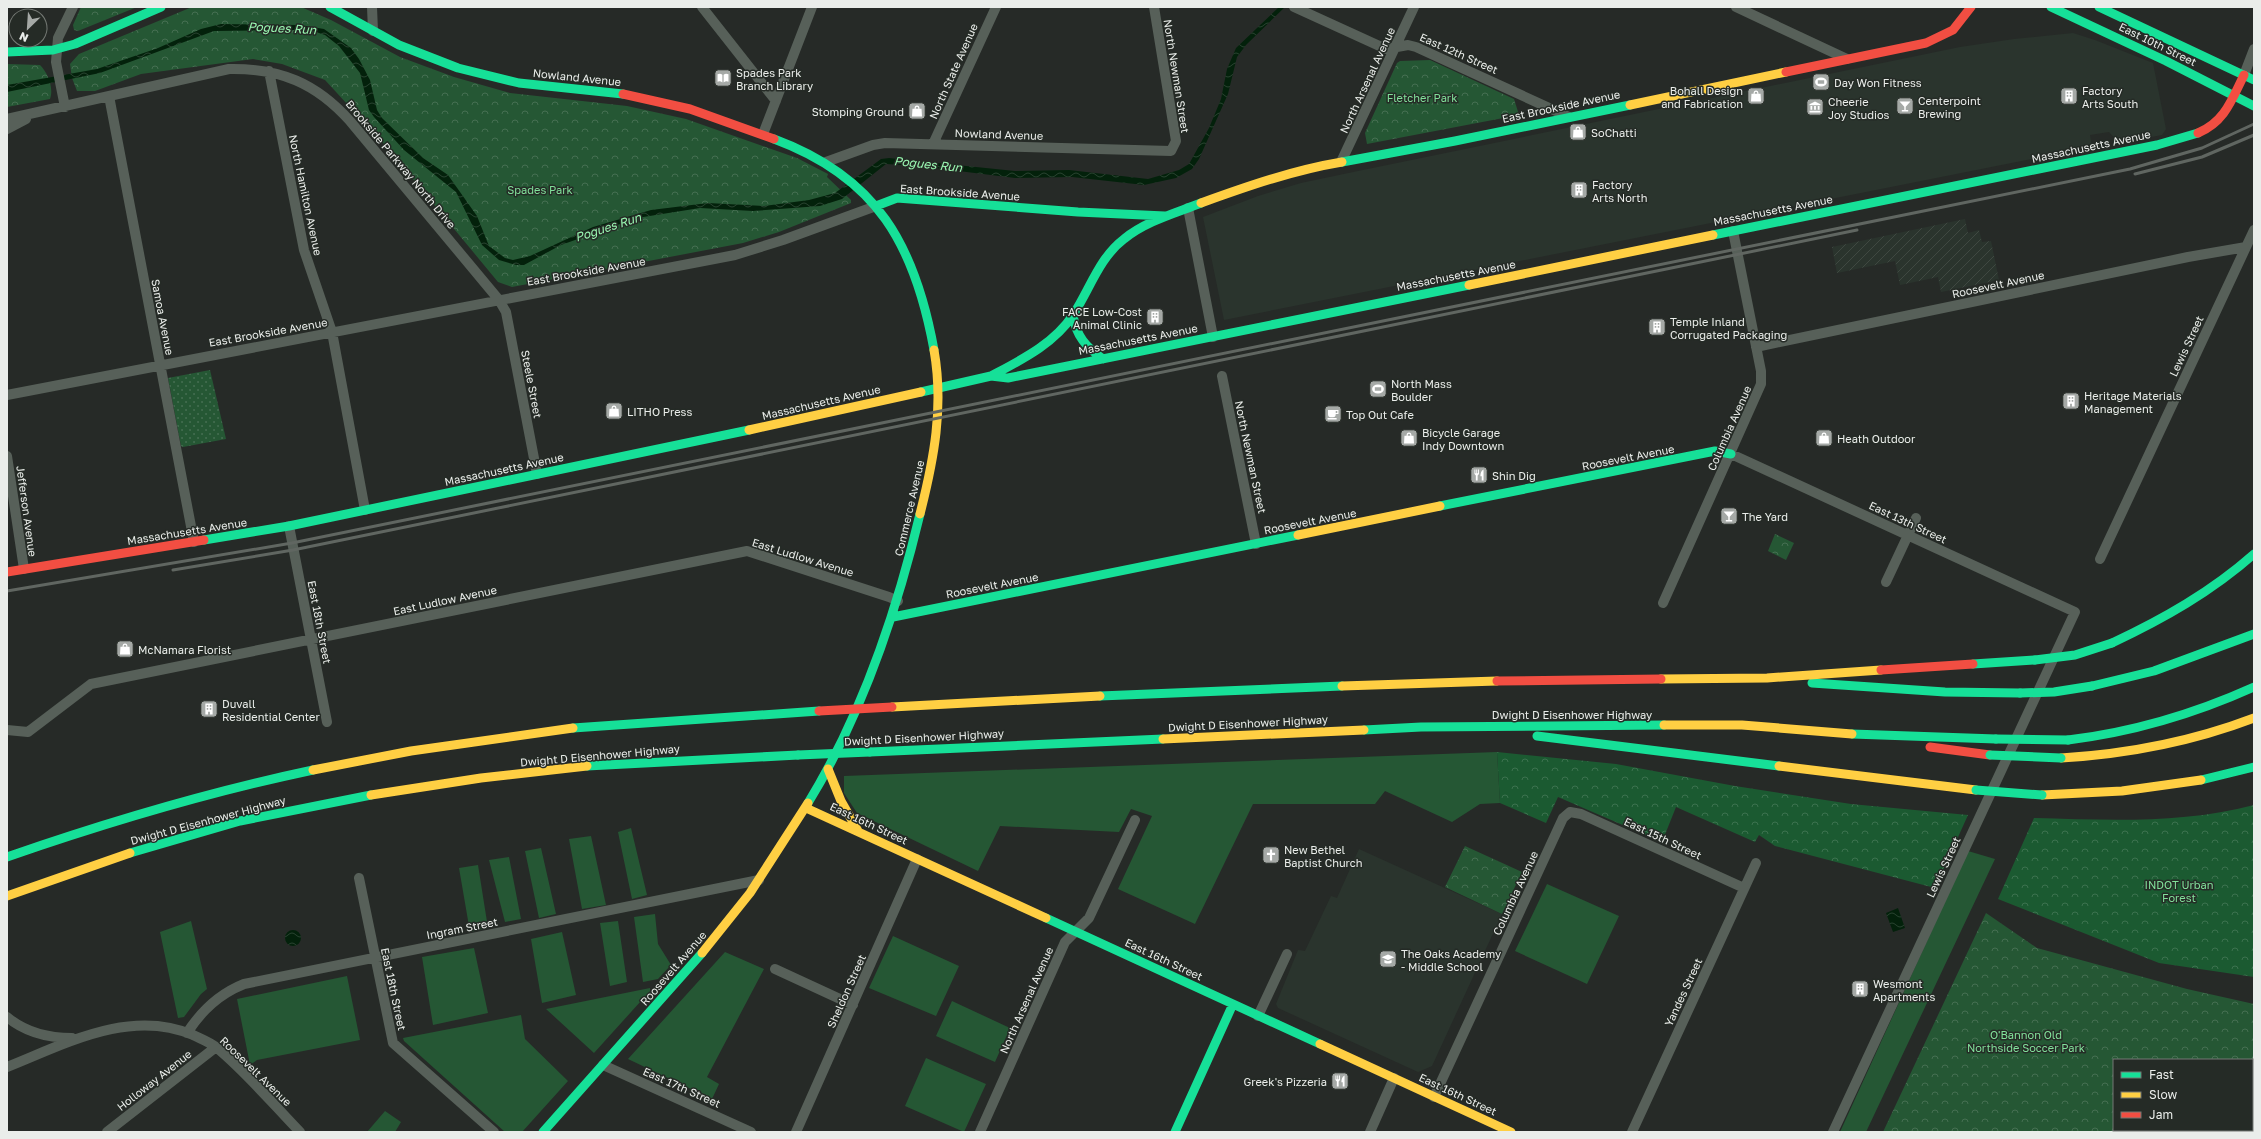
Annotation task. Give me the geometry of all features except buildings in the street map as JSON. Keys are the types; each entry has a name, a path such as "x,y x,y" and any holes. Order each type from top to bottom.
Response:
{"main road":[{"path":"7,52 57,49 88,40 161,7"},
{"name":"Nowland Avenue","path":"330,7 373,31 414,51 496,78 546,87 647,98 683,106 763,134 796,147 826,162 838,170 876,206"},
{"name":"East Brookside Avenue","path":"991,376 1046,345 1073,315 1093,277 1114,248 1142,227 1188,208 1293,172 1569,117 1926,43 1950,32 1960,24 1971,7"},
{"name":"East 10th Street","path":"2051,7 2254,106"},
{"name":"East 10th Street","path":"2106,8 2254,80"},
{"name":"Massachusetts Avenue","path":"7,572 289,526 771,426 991,376 1008,378 2157,145 2210,127 2223,116 2244,75"},
{"name":"East Brookside Avenue","path":"876,206 898,198 1070,212 1167,216"},
{"name":"Commerce Avenue","path":"806,808 828,769 864,694 893,617 915,539 931,467 938,418 938,387 932,335 918,287 893,228 876,206"},
{"path":"1073,315 1074,325 1079,340 1087,348 1103,359"},
{"name":"Roosevelt Avenue","path":"893,617 1715,451 1721,450 1731,454"},
{"path":"7,857 89,828 178,801 278,776 372,757 514,735 582,727 892,706 1262,688 1497,680 1747,679 2035,660 2074,654 2112,643 2160,620 2233,574 2254,554"},
{"path":"1747,679 1931,691 2020,693 2054,692 2126,680 2163,669 2254,634"},
{"path":"1858,735 2068,740 2107,736 2183,717 2254,687"},
{"path":"1858,735 1990,755 2061,758 2146,750 2194,740 2254,718"},
{"name":"Dwight D Eisenhower Highway","path":"7,896 82,869 209,830 267,815 357,797 551,770 798,755 1421,727 1742,725 1858,735"},
{"path":"1421,727 1536,736 1976,790 2042,795 2091,794 2173,786 2206,781 2254,768"},
{"path":"828,769 841,801 858,831"},
{"name":"Roosevelt Avenue","path":"543,1132 712,941 759,880 806,808"},
{"name":"East 16th Street","path":"806,808 1511,1132"},
{"path":"1175,1132 1233,1004"}],"street":[{"path":"65,107 57,70 57,49 58,38 73,7"},
{"path":"372,7 373,31"},
{"path":"702,7 776,101"},
{"path":"763,134 812,7"},
{"name":"North State Avenue","path":"933,144 996,7"},
{"name":"North Newman Street","path":"1154,7 1176,141 1173,149"},
{"name":"East 12th Street","path":"1294,7 1382,48 1395,48 1408,45 1416,47 1569,117"},
{"name":"North Arsenal Avenue","path":"1341,162 1414,7"},
{"path":"1736,7 1847,59"},
{"path":"2244,75 2254,49"},
{"name":"Brookside Parkway North Drive","path":"7,119 65,107 219,70 249,68 288,76 314,89 340,110 498,300"},
{"name":"North Hamilton Avenue","path":"269,71 304,250 332,332 365,510"},
{"name":"Samoa Avenue","path":"109,96 194,542"},
{"path":"7,129 36,113"},
{"name":"Nowland Avenue","path":"826,162 880,143 1164,152 1173,149"},
{"name":"East Brookside Avenue","path":"7,395 160,364 745,252 876,206"},
{"path":"1188,208 1213,337"},
{"name":"Columbia Avenue","path":"1663,603 1760,389 1761,371 1733,230"},
{"name":"Lewis Street","path":"2100,559 2254,230"},
{"name":"Roosevelt Avenue","path":"1756,347 2188,257 2246,247"},
{"name":"Steele Street","path":"498,300 506,312 537,474"},
{"name":"North Newman Street","path":"1222,376 1256,544"},
{"name":"East 13th Street","path":"1731,454 2074,612"},
{"name":"Jefferson Avenue","path":"7,456 24,569"},
{"path":"1886,582 1916,518"},
{"name":"East 18th Street","path":"289,526 327,722"},
{"name":"East Ludlow Avenue","path":"7,730 28,732 91,684 747,551 882,594 898,601"},
{"name":"Lewis Street","path":"1833,1132 2074,612"},
{"name":"Columbia Avenue","path":"1434,1096 1563,818 1570,812"},
{"name":"East 15th Street","path":"1570,812 1581,814 1744,888"},
{"name":"North Arsenal Avenue","path":"980,1132 1065,942 1077,932 1089,918 1135,820"},
{"name":"Sheldon Street","path":"796,1132 917,859"},
{"name":"Yandes Street","path":"1632,1132 1756,863"},
{"name":"East 18th Street","path":"359,878 393,1043 494,1132"},
{"name":"Ingram Street","path":"187,1033 206,1008 235,988 759,880"},
{"path":"1258,1016 1287,954"},
{"path":"775,969 853,1005"},
{"path":"7,1017 21,1027 39,1034 58,1038 78,1039"},
{"name":"Roosevelt Avenue","path":"7,1067 103,1030 132,1025 172,1028 187,1033 216,1047 300,1132"},
{"name":"Holloway Avenue","path":"108,1132 216,1047"},
{"name":"East 17th Street","path":"603,1065 751,1132"},
{"path":"1370,1132 1394,1078"}],"shaded area":[{"name":"Factory Arts North","path":"2073,33 2153,63 2166,129 2162,135 2119,143 2109,132 2090,135 2092,147 1224,320 1203,217 1258,196 1301,183 1960,47 2014,39"},
{"path":"1965,219 1968,233 1979,230 1982,242 1991,241 1999,280 1941,292 1938,277 1900,285 1895,261 1837,273 1832,247"},
{"name":"The Oaks Academy - Middle School","path":"1359,849 1502,914 1432,1066 1418,1072 1278,1008 1276,1004 1298,950 1305,951 1331,896 1337,898"}],"green space":[{"path":"81,7 137,7 78,31 74,30 73,25"},
{"name":"Spades Park","path":"192,7 301,7 331,20 400,57 454,77 510,93 627,106 686,119 797,158 828,174 827,177 851,200 851,203 779,232 743,243 512,287 498,282 383,143 325,80 282,64 253,59 141,74 95,91 77,91 72,78 70,64 79,54"},
{"name":"Fletcher Park","path":"1430,60 1514,99 1519,115 1367,144 1365,133 1397,63 1400,61"},
{"path":"7,64 40,65 46,72 50,81 50,99 7,107"},
{"path":"210,370 226,439 183,447 181,446 168,378"},
{"path":"1775,534 1794,543 1786,560 1768,551"},
{"path":"1497,752 1500,803 1480,804 1452,822 1385,791 1375,804 1253,804 1195,924 1118,889 1152,816 1131,809 1119,832 1000,826 978,871 857,813 844,793 844,776"},
{"path":"1497,752 1616,764 1735,786 1851,804 1968,815 1935,888 1775,846 1759,835 1755,842 1676,807 1662,842 1558,797 1546,823 1500,803"},
{"name":"INDOT Urban Forest","path":"2254,805 2254,977 2159,963 1998,899 2034,818 2117,820 2172,818 2227,811"},
{"path":"631,828 647,895 632,899 618,832"},
{"path":"591,836 606,905 582,909 569,839"},
{"path":"1465,846 1522,872 1502,914 1445,887"},
{"path":"541,848 556,914 539,918 525,851"},
{"path":"1968,851 1995,859 1866,1132 1840,1132"},
{"path":"509,857 521,919 505,922 489,860"},
{"path":"478,865 488,928 470,932 459,868"},
{"path":"1547,884 1619,916 1587,984 1515,951"},
{"name":"O'Bannon Old Northside Soccer Park","path":"1986,913 2037,948 2187,989 2254,1004 2253,1106 2253,1059 2113,1059 2113,1131 2193,1132 1883,1132"},
{"path":"655,914 658,944 671,965 658,979 643,982 634,917"},
{"path":"191,921 207,989 201,994 184,1017 178,1018 160,932"},
{"path":"618,921 627,982 610,986 600,923"},
{"path":"562,932 576,995 542,1003 531,939"},
{"path":"893,936 959,966 936,1016 869,988"},
{"path":"474,948 488,1013 433,1025 422,957"},
{"path":"725,952 764,969 707,1077 719,1084 712,1099 628,1059"},
{"path":"347,976 360,1040 257,1060 250,1065 237,999"},
{"path":"650,988 650,991 594,1053 546,1009"},
{"path":"952,1001 1010,1028 995,1062 936,1036"},
{"path":"521,1015 525,1039 568,1081 522,1132 505,1132 404,1041 403,1038"},
{"path":"926,1058 986,1084 964,1132 905,1106"},
{"path":"385,1111 401,1122 395,1132 367,1132"}],"water":[{"name":"Pogues Run","path":"1279,7 1285,7 1246,45 1237,57 1228,94 1199,159 1192,169 1176,178 1144,185 1072,177 1015,178 918,166 886,164 842,199 820,206 753,211 700,208 637,218 561,245 524,265 516,265 499,260 482,245 456,192 404,150 374,117 369,110 360,73 339,46 325,35 313,31 291,30 214,31 100,73 7,92 7,85 97,69 158,48 201,29 221,24 300,25 324,29 351,48 359,59 370,80 377,110 382,118 423,158 448,175 477,216 489,246 505,258 513,260 530,256 593,227 651,210 708,203 764,206 809,200 835,193 881,159 889,158 1015,171 1069,170 1148,179 1179,170 1189,164 1209,128 1221,99 1227,69 1236,48"},
{"path":"1898,908 1905,928 1893,932 1886,913"},
{"path":"293,930 299,932 301,938 299,944 293,946 287,944 285,938 287,932"}],"railway":[{"path":"7,591 292,543 2130,169 2202,148 2254,124"},
{"path":"2135,174 2202,157 2254,135"},
{"path":"173,570 293,550 1857,230"}],"traffic: fast":[{"path":"7,52 53,50 75,44 161,7"},
{"path":"330,7 399,45 458,68 519,83 623,94"},
{"path":"2051,7 2166,61 2254,106"},
{"path":"2099,7 2254,80"},
{"path":"1342,162 1455,141 1630,105"},
{"path":"1713,235 2157,145 2198,133"},
{"path":"774,139 810,155 840,173 865,195 886,219 902,247 915,278 926,312 934,350"},
{"path":"876,206 897,198 1078,212 1165,216"},
{"path":"991,376 1014,364 1047,343 1056,335 1073,315 1108,255 1124,239 1151,222 1201,203"},
{"path":"921,392 991,376 1008,378 1469,285"},
{"path":"1073,315 1079,335 1087,345 1103,359"},
{"path":"204,540 289,526 749,430"},
{"path":"1440,506 1715,451 1731,454"},
{"path":"808,803 845,735 875,663 900,589 920,514"},
{"path":"893,617 1298,535"},
{"path":"2112,643 2150,624 2204,593 2254,554"},
{"path":"2092,686 2154,671 2254,634"},
{"path":"2035,660 2075,655 2112,643"},
{"path":"1973,664 2035,660"},
{"path":"1812,683 1945,692 2020,693"},
{"path":"1100,696 1342,686"},
{"path":"2020,693 2054,692 2092,686"},
{"path":"2068,740 2092,737 2163,721 2209,706 2254,687"},
{"path":"573,728 819,711"},
{"path":"1364,730 1421,727 1664,725"},
{"path":"1852,734 1996,739"},
{"path":"1537,736 1779,766"},
{"path":"870,752 1163,739"},
{"path":"1996,739 2068,740"},
{"path":"798,755 870,752"},
{"path":"587,766 798,755"},
{"path":"1990,755 2061,758"},
{"path":"2201,780 2254,767"},
{"path":"7,857 83,832 197,798 313,770"},
{"path":"1976,790 2042,795"},
{"path":"130,853 240,821 371,795"},
{"path":"1046,918 1320,1044"},
{"path":"543,1132 702,953"},
{"path":"1175,1132 1233,1004"}],"traffic: slow":[{"path":"1630,105 1786,72"},
{"path":"1201,203 1289,174 1342,162"},
{"path":"1469,285 1713,235"},
{"path":"920,514 930,473 938,412 937,371 934,350"},
{"path":"749,430 921,392"},
{"path":"1298,535 1440,506"},
{"path":"1661,679 1767,678 1881,670"},
{"path":"1342,686 1497,681"},
{"path":"892,707 1100,696"},
{"path":"2061,758 2159,746 2207,734 2254,718"},
{"path":"1664,725 1742,725 1852,734"},
{"path":"313,770 411,751 573,728"},
{"path":"1163,739 1364,730"},
{"path":"371,795 481,778 587,766"},
{"path":"1779,766 1976,790"},
{"path":"828,769 841,801 858,831"},
{"path":"2042,795 2122,791 2201,780"},
{"path":"702,953 750,893 808,803"},
{"path":"806,808 1046,918"},
{"path":"7,896 130,853"},
{"path":"1320,1044 1511,1132"}],"traffic: jam":[{"path":"1786,72 1926,43 1953,30 1971,7"},
{"path":"2198,133 2215,123 2227,109 2244,75"},
{"path":"623,94 690,109 774,139"},
{"path":"7,572 204,540"},
{"path":"1881,670 1973,664"},
{"path":"1497,681 1661,679"},
{"path":"819,711 892,707"},
{"path":"1930,747 1990,755"}],"place":[{"name":"Spades Park Branch Library","path":"723,78"},
{"name":"Day Won Fitness","path":"1821,82"},
{"name":"Bohall Design and Fabrication","path":"1756,96"},
{"name":"Factory Arts South","path":"2069,96"},
{"name":"Centerpoint Brewing","path":"1905,106"},
{"name":"Cheerie Joy Studios","path":"1815,107"},
{"name":"Stomping Ground","path":"917,111"},
{"name":"SoChatti","path":"1578,132"},
{"name":"Factory Arts North","path":"1579,190"},
{"name":"FACE Low-Cost Animal Clinic","path":"1155,317"},
{"name":"Temple Inland Corrugated Packaging","path":"1657,327"},
{"name":"North Mass Boulder","path":"1378,389"},
{"name":"Heritage Materials Management","path":"2071,401"},
{"name":"LITHO Press","path":"614,411"},
{"name":"Top Out Cafe","path":"1333,414"},
{"name":"Bicycle Garage Indy Downtown","path":"1409,438"},
{"name":"Heath Outdoor","path":"1824,438"},
{"name":"Shin Dig","path":"1479,475"},
{"name":"The Yard","path":"1729,516"},
{"name":"McNamara Florist","path":"125,649"},
{"name":"Duvall Residential Center","path":"209,709"},
{"name":"New Bethel Baptist Church","path":"1271,855"},
{"name":"The Oaks Academy - Middle School","path":"1388,959"},
{"name":"Wesmont Apartments","path":"1860,989"},
{"name":"Greek's Pizzeria","path":"1340,1081"}]}
